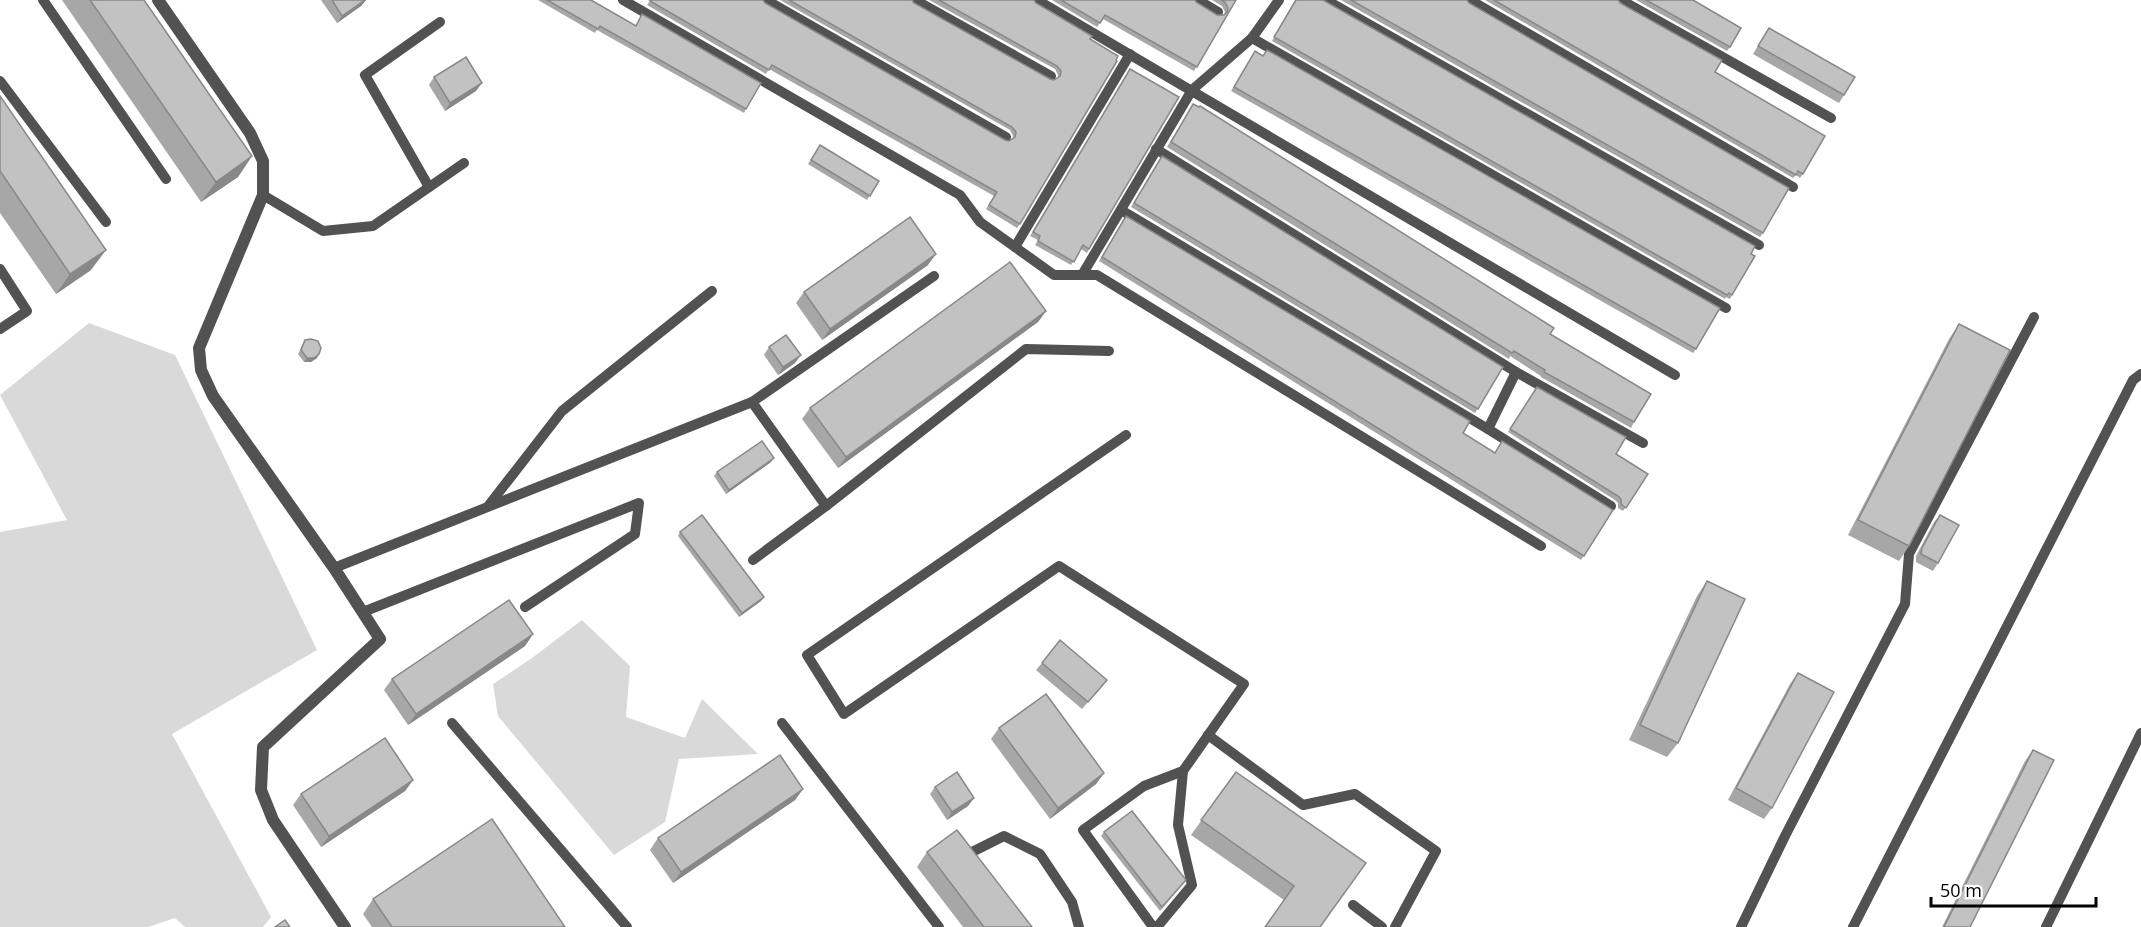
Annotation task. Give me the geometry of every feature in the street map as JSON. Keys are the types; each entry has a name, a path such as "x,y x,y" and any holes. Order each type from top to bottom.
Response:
{"street":[{"path":"158,0 250,133 263,161 263,195 199,348 201,370 213,396 334,568 380,639 263,747 261,790 273,820 345,927"}],"lane":[{"path":"43,0 166,179"},
{"path":"623,0 960,195 980,222 1054,275 1097,274 1541,546"},
{"path":"766,0 1006,137"},
{"path":"915,0 1051,76"},
{"path":"1037,0 1675,375"},
{"path":"1198,0 1218,12"},
{"path":"1082,275 1192,90 1252,38 1279,0"},
{"path":"1326,0 1760,245"},
{"path":"1470,0 1793,187"},
{"path":"1621,0 1831,118"},
{"path":"429,187 365,75 440,22"},
{"path":"1252,38 1726,308"},
{"path":"1015,247 1130,54"},
{"path":"0,81 106,222"},
{"path":"1156,149 1515,372 1643,443"},
{"path":"263,195 323,231 373,226 464,163"},
{"path":"1121,210 1488,429 1611,506"},
{"path":"0,269 27,311 0,328"},
{"path":"334,568 752,402 934,276"},
{"path":"488,507 562,411 712,291"},
{"path":"1741,927 1785,836 1905,604 1909,554 2034,317"},
{"path":"753,560 826,506 1026,349 1109,351"},
{"path":"1488,429 1515,372"},
{"path":"1853,927 2127,390 2133,380 2141,374"},
{"path":"752,402 826,506"},
{"path":"1126,435 807,656 844,714 1059,566 1245,684 1182,771 1178,825 1192,885 1155,927 1083,830 1143,786 1182,771"},
{"path":"363,612 639,503 635,534 525,607"},
{"path":"452,723 627,927"},
{"path":"782,723 939,927"},
{"path":"2046,927 2141,733"},
{"path":"1208,735 1303,805 1355,794 1436,851 1395,927"},
{"path":"972,852 1004,836 1040,854 1072,902 1080,927"},
{"path":"1353,905 1382,927"}],"shaded area":[{"path":"89,323 175,355 317,650 172,734 271,917 263,927 185,927 175,918 148,927 0,927 0,532 67,520 0,395"},
{"path":"582,620 630,666 626,717 685,738 702,699 758,754 679,759 665,822 614,855 498,716 493,684"}],"building":[{"path":"90,0 144,0 252,156 216,182"},
{"path":"332,0 365,0 342,16"},
{"path":"547,0 591,0 636,26 642,14 761,83 746,109 600,26 598,29"},
{"path":"650,0 763,0 1009,141 1015,137 1016,132 1012,127 789,0 912,0 1054,80 1060,76 1061,71 1057,66 939,0 1034,0 1092,36 1090,39 1118,56 1020,224 989,205 997,192 772,65 769,70"},
{"path":"1061,0 1195,0 1217,15 1224,15 1228,8 1221,0 1236,0 1197,67 1105,15 1100,23"},
{"path":"1296,0 1323,0 1755,246 1751,254 1755,256 1732,295 1729,293 1727,295 1274,37"},
{"path":"1351,0 1467,0 1789,188 1763,233"},
{"path":"1494,0 1618,0 1722,60 1715,72 1825,136 1803,174 1798,171 1796,175"},
{"path":"1646,0 1693,0 1741,28 1730,47"},
{"path":"1769,28 1855,77 1844,95 1758,46"},
{"path":"1267,50 1720,308 1696,349 1234,87 1255,51 1263,56"},
{"path":"466,57 482,83 450,103 434,77"},
{"path":"1130,69 1179,97 1089,249 1083,245 1074,262 1038,241 1040,236 1033,232"},
{"path":"0,96 106,250 70,274 0,171"},
{"path":"1193,104 1200,106 1554,328 1550,334 1651,394 1634,422 1544,372 1545,370 1514,351 1512,353 1171,142"},
{"path":"820,145 879,181 870,196 811,160"},
{"path":"1162,156 1503,367 1478,409 1134,203"},
{"path":"1126,216 1470,421 1463,433 1495,453 1502,441 1613,510 1584,556 1102,257"},
{"path":"910,217 936,254 830,329 804,292"},
{"path":"1010,262 1046,311 846,457 810,408"},
{"path":"1959,324 2010,350 1909,546 1858,520"},
{"path":"786,335 801,355 783,367 769,347"},
{"path":"305,340 318,341 321,348 319,354 314,358 307,358 301,350"},
{"path":"1537,387 1626,437 1616,454 1648,474 1626,508 1621,504 1618,496 1510,429"},
{"path":"762,441 774,458 729,490 717,472"},
{"path":"702,515 764,597 742,613 680,532"},
{"path":"1940,515 1959,525 1938,563 1921,554"},
{"path":"1707,581 1745,599 1678,743 1640,725"},
{"path":"509,600 533,634 416,714 392,679"},
{"path":"1060,640 1107,680 1088,702 1042,663"},
{"path":"1798,673 1834,692 1772,808 1736,788"},
{"path":"1046,694 1104,773 1058,808 999,728"},
{"path":"385,738 413,780 329,836 301,794"},
{"path":"2033,750 2054,760 1970,927 1944,927"},
{"path":"780,755 803,789 681,872 658,838"},
{"path":"957,772 974,798 952,812 935,787"},
{"path":"1236,772 1366,863 1320,927 1265,927 1294,886 1201,820"},
{"path":"1132,811 1186,880 1162,907 1104,832"},
{"path":"492,819 565,927 392,927 373,899"},
{"path":"957,830 1032,927 984,927 927,852"},
{"path":"285,920 290,927 275,927"}]}
